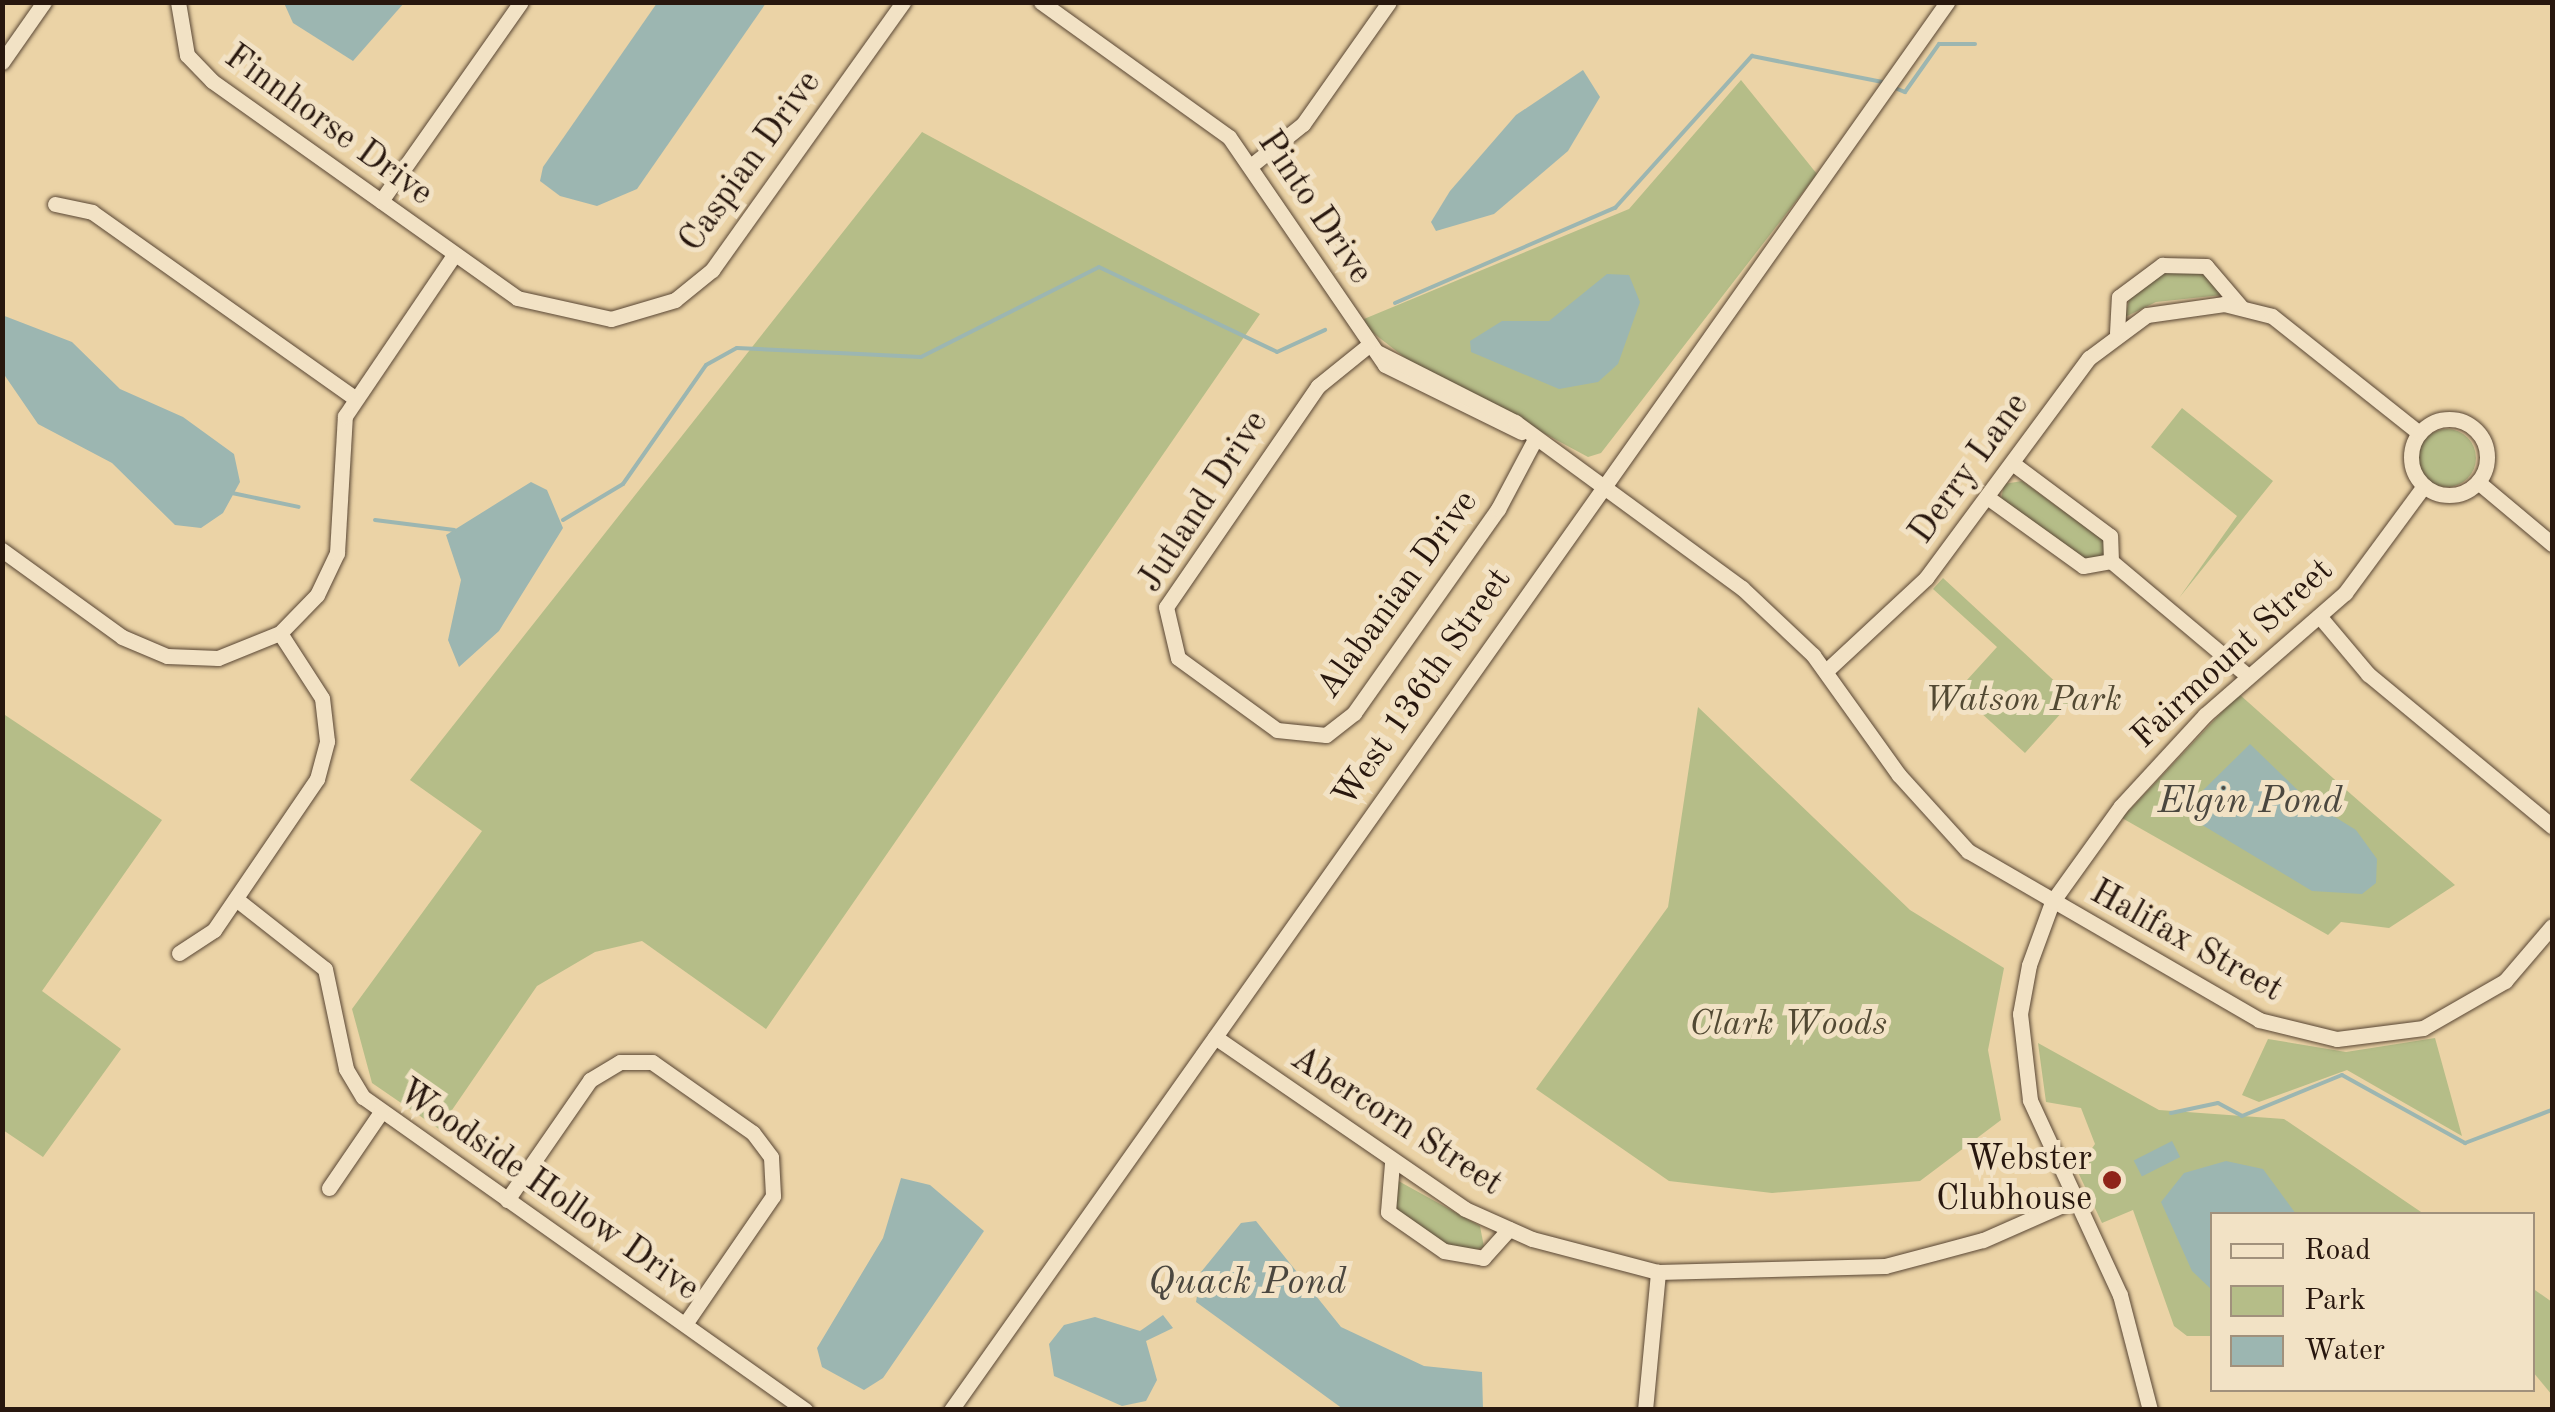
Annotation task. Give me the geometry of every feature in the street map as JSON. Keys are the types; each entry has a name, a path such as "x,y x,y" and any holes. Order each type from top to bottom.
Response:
{"street":[{"path":"2,62 44,2"},
{"name":"Finnhorse Drive","path":"178,2 179,34 212,81 454,256"},
{"path":"381,201 521,2"},
{"name":"Caspian Drive","path":"454,256 516,298 564,315 611,318 675,300 731,247 903,2"},
{"name":"Pinto Drive","path":"1041,2 1215,124 1253,164 1395,374 1529,436 1603,485 1742,588 1826,671"},
{"path":"1253,164 1294,136 1389,2"},
{"name":"West 136th Street","path":"951,1410 1947,2"},
{"path":"55,204 92,212 355,398"},
{"path":"2,550 158,654 218,658 280,633 318,595 337,553 341,431 355,398 454,256"},
{"path":"2117,332 2119,297 2162,265 2206,266 2241,306 2292,327 2420,433"},
{"name":"Derry Lane","path":"1826,671 1910,596 2117,332 2164,309 2241,306"},
{"name":"Jutland Drive","path":"1229,697 1171,650 1169,598 1318,386 1375,348"},
{"path":"2450,419 2475,429 2486,450 2478,482 2457,495 2424,486 2411,462 2420,433 2450,419"},
{"name":"Alabanian Drive","path":"1229,697 1285,734 1336,731 1498,510 1529,436"},
{"path":"2012,463 2110,536 2111,561 2248,676"},
{"path":"2478,482 2552,544"},
{"name":"Fairmount Street","path":"2150,1410 2120,1295 2030,1100 2021,1042 2029,966 2052,902 2156,765 2362,574 2424,486"},
{"path":"1988,497 2082,566 2111,561"},
{"path":"2320,617 2368,674 2552,826"},
{"path":"179,953 214,930 307,800 327,741 313,678 280,633"},
{"name":"Halifax Street","path":"1826,671 1949,834 2052,902 2259,1020 2337,1039 2454,1016 2505,982 2552,926"},
{"name":"Woodside Hollow Drive","path":"236,898 317,956 333,987 346,1069 382,1112 805,1410"},
{"name":"Abercorn Street","path":"1215,1037 1392,1163 1509,1229 1658,1272 1885,1266 1983,1240 2074,1200"},
{"path":"507,1200 610,1065 652,1062 738,1122 771,1156 774,1196 685,1324"},
{"path":"328,1188 382,1112"},
{"path":"1392,1163 1388,1212 1444,1251 1483,1258 1509,1229"},
{"path":"1644,1410 1658,1272"}],"green space":[{"path":"1741,80 1817,174 1601,453 1588,457 1408,360 1368,329 1364,319 1629,209"},
{"path":"922,132 1260,314 766,1029 642,941 595,952 537,986 439,1129 372,1083 352,1009 482,831 410,780"},
{"path":"2169,268 2209,276 2222,295 2156,302 2125,317 2132,288"},
{"path":"2182,408 2273,481 2179,598 2237,516 2151,447"},
{"path":"2447,429 2468,437 2476,458 2468,479 2447,487 2426,479 2418,458 2426,437"},
{"path":"2022,481 2103,540 2106,555 2090,565 2001,500 2004,484"},
{"name":"Watson Park","path":"1943,578 2074,699 2025,753 1957,691 1997,647 1933,589"},
{"path":"2239,694 2455,885 2389,928 2341,922 2328,935 2122,818"},
{"name":"Clark Woods","path":"1698,707 1910,910 2004,968 1988,1050 2001,1120 1920,1181 1772,1193 1669,1181 1536,1089 1668,907"},
{"path":"2,713 162,820 42,991 121,1049 43,1157 3,1130"},
{"path":"2435,1038 2462,1136 2347,1070 2259,1102 2242,1095 2268,1039 2346,1052"},
{"path":"2038,1043 2159,1110 2284,1119 2421,1212 2210,1212 2210,1336 2187,1336 2174,1326 2133,1210 2102,1223 2077,1170 2095,1144 2081,1108 2046,1102"},
{"path":"1393,1178 1480,1226 1484,1247 1463,1254 1397,1218"},
{"path":"2535,1290 2552,1302 2552,1395 2535,1374"}],"water":[{"path":"284,2 404,3 353,61 293,23"},
{"path":"657,3 766,3 637,189 597,206 560,196 540,181 543,167"},
{"path":"1583,70 1600,97 1568,151 1494,214 1436,231 1431,222 1450,191 1516,115"},
{"path":"1607,274 1629,275 1640,302 1618,364 1598,382 1559,389 1471,352 1470,341 1502,321 1549,321"},
{"path":"2,315 72,342 120,389 183,417 234,454 240,482 223,513 201,528 175,525 112,463 38,424 3,373"},
{"path":"531,482 547,490 563,528 499,631 459,667 448,640 461,580 446,535"},
{"name":"Elgin Pond","path":"2250,744 2309,801 2356,830 2377,859 2376,883 2362,894 2312,891 2189,817 2184,809"},
{"path":"2172,1141 2180,1157 2142,1177 2134,1161"},
{"path":"2226,1161 2263,1169 2295,1212 2210,1212 2210,1288 2192,1271 2161,1202 2184,1173"},
{"path":"901,1178 930,1185 984,1231 883,1378 864,1390 822,1367 817,1348 883,1238"},
{"name":"Quack Pond","path":"1256,1221 1341,1327 1424,1366 1482,1372 1483,1409 1343,1409 1196,1302 1201,1272 1241,1223"},
{"path":"1163,1315 1173,1328 1146,1341 1157,1380 1146,1401 1122,1406 1054,1376 1049,1344 1064,1325 1095,1317 1140,1331"}],"waterway":[{"path":"1895,88 1905,92 1939,44 1975,44"},
{"path":"1395,303 1615,208 1752,56 1882,82"},
{"path":"563,520 623,484 706,365 737,348 921,357 1099,267 1277,352 1325,330"},
{"path":"232,493 299,507"},
{"path":"375,520 454,530"},
{"path":"2171,1113 2218,1103 2242,1116 2342,1075 2465,1143 2552,1110"}],"place":[{"name":"Webster Clubhouse","path":"2112,1180"}]}
